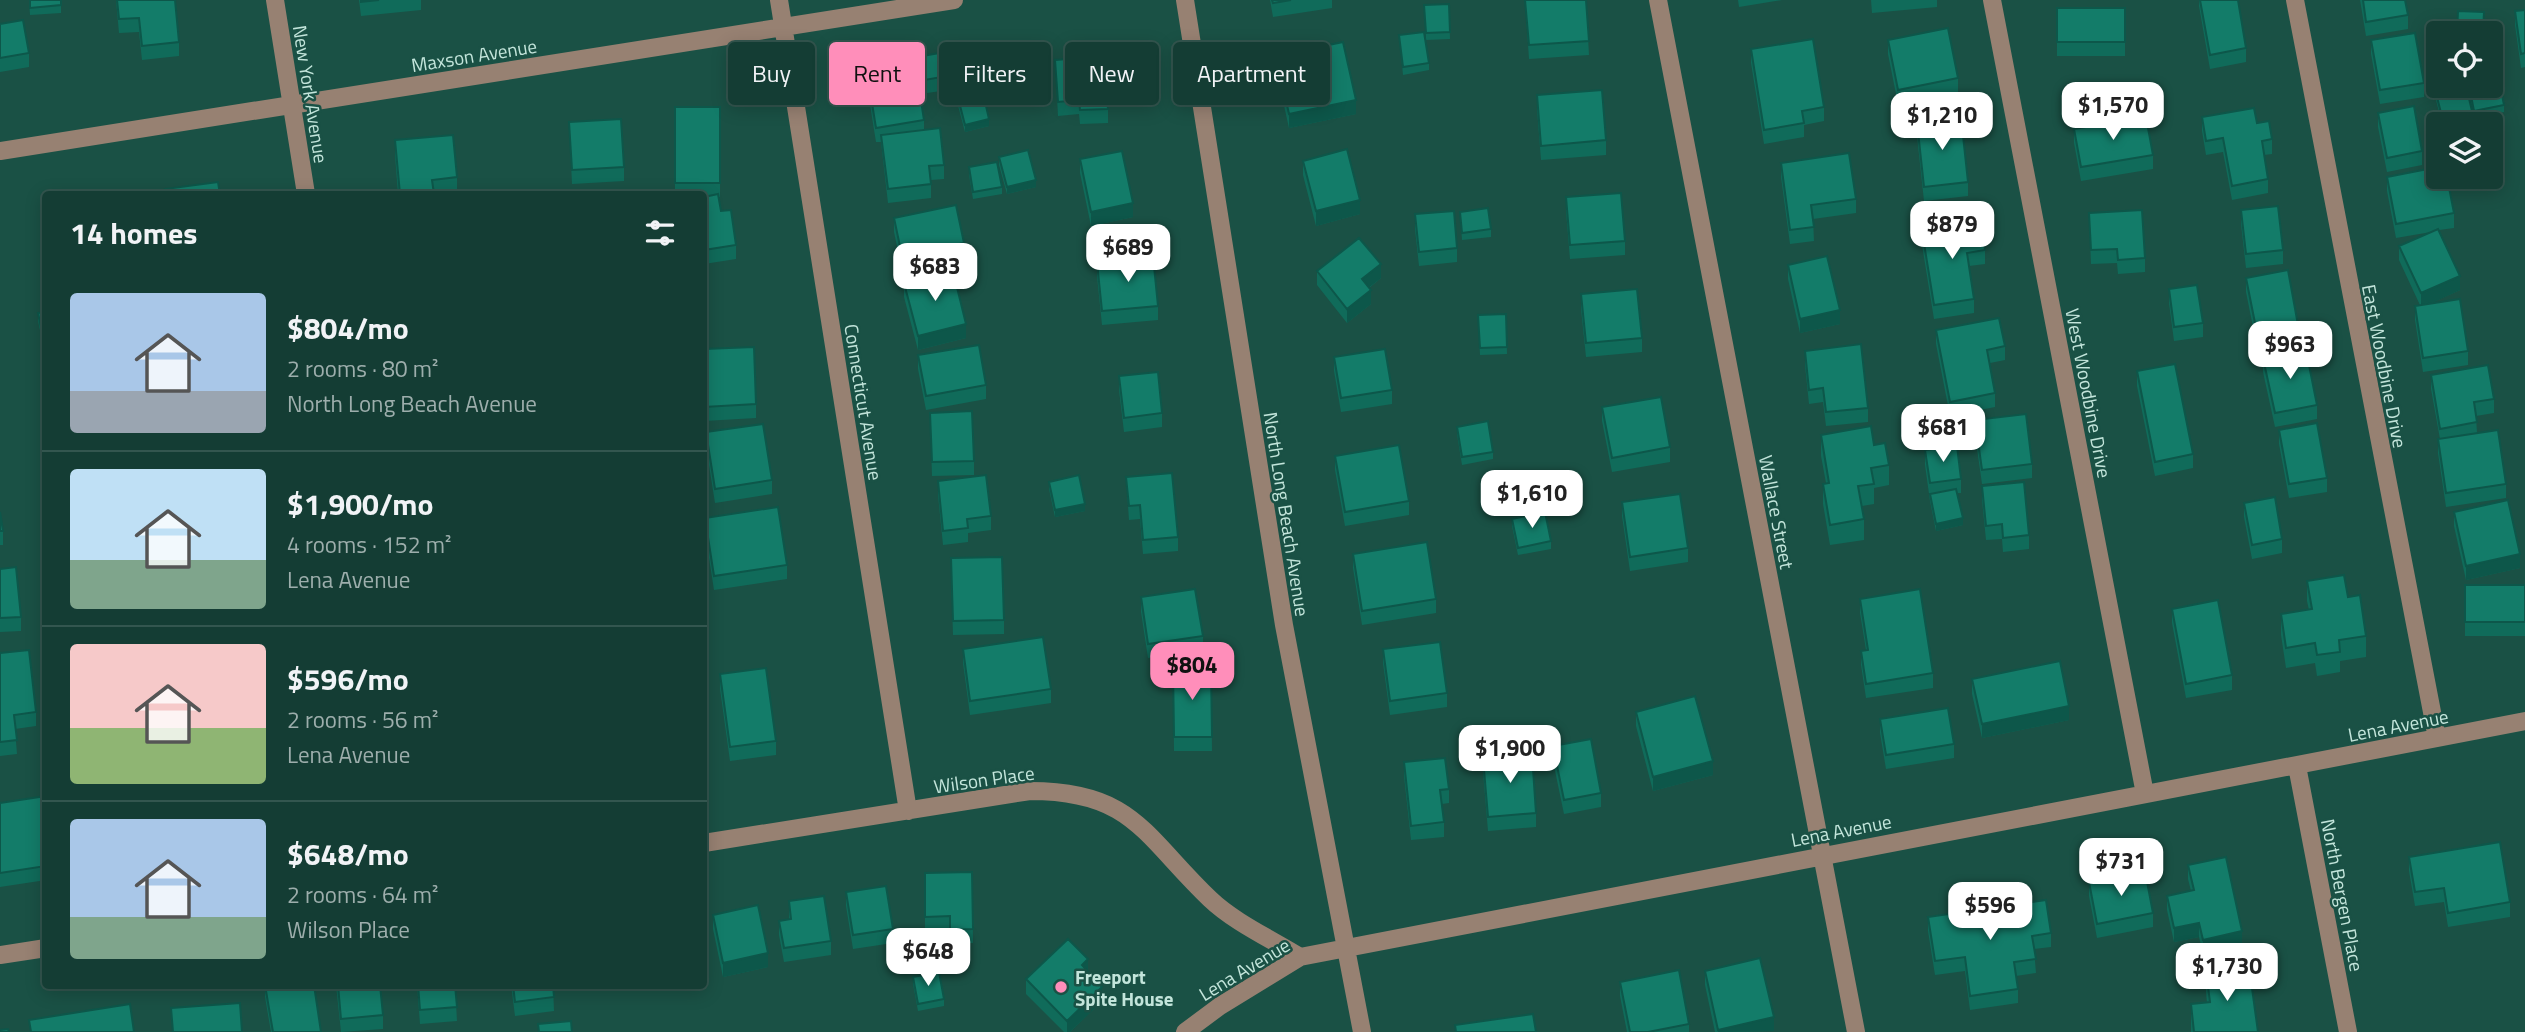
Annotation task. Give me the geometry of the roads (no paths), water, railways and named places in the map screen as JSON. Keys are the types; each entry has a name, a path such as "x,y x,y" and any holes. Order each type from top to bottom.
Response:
{"street":[{"name":"New York Avenue","path":"275,0 306,191"},
{"name":"Connecticut Avenue","path":"779,0 908,811"},
{"name":"Maxson Avenue","path":"0,151 954,0"},
{"name":"North Long Beach Avenue","path":"1185,0 1284,625 1362,1032"},
{"name":"Wallace Street","path":"1657,0 1856,1032"},
{"name":"West Woodbine Drive","path":"1992,0 2145,794"},
{"name":"East Woodbine Drive","path":"2295,0 2437,738"},
{"name":"Lena Avenue","path":"1185,1032 1220,1006 1300,957 2525,721"},
{"name":"North Bergen Place","path":"2297,766 2348,1032"},
{"name":"Wilson Place","path":"707,844 1030,791 1065,791 1092,797 1136,820 1212,901 1300,957"},
{"path":"0,955 42,949"}],"place":[{"name":"Freeport Spite House","path":"1061,987"}]}
